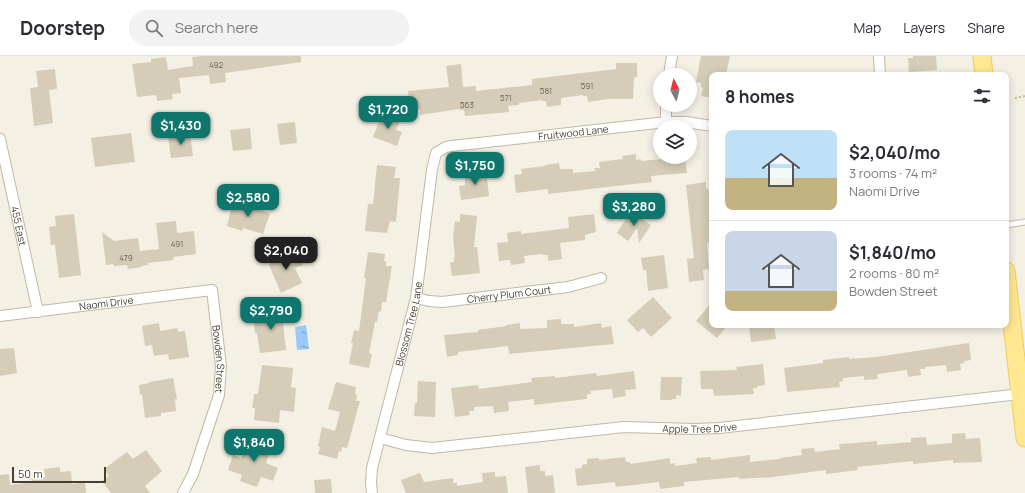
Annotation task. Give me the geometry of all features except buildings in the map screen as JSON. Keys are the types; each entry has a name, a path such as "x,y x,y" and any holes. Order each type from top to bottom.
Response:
{"main road":[{"path":"982,56 984,72"},
{"path":"1009,297 1025,438"}],"street":[{"path":"670,68 672,56"},
{"path":"878,56 880,72"},
{"name":"Fruitwood Lane","path":"436,153 446,147 452,146 653,123"},
{"name":"Fruitwood Lane","path":"697,124 709,126"},
{"name":"455 East","path":"0,139 38,312"},
{"name":"Blossom Tree Lane","path":"372,493 372,468 416,298 432,170 436,153"},
{"name":"Cherry Plum Court","path":"416,298 442,302 568,287 601,278"},
{"name":"Naomi Drive","path":"0,316 212,290"},
{"name":"Bowden Street","path":"183,493 192,474 219,395 222,366 212,290"},
{"name":"Apple Tree Drive","path":"380,438 406,446 432,448 616,427 719,428 1020,394"}],"lane":[{"path":"1009,225 1025,222"}],"path":[{"path":"1015,98 1025,96"}],"water":[{"path":"306,325 309,349 297,350 295,327"}]}
